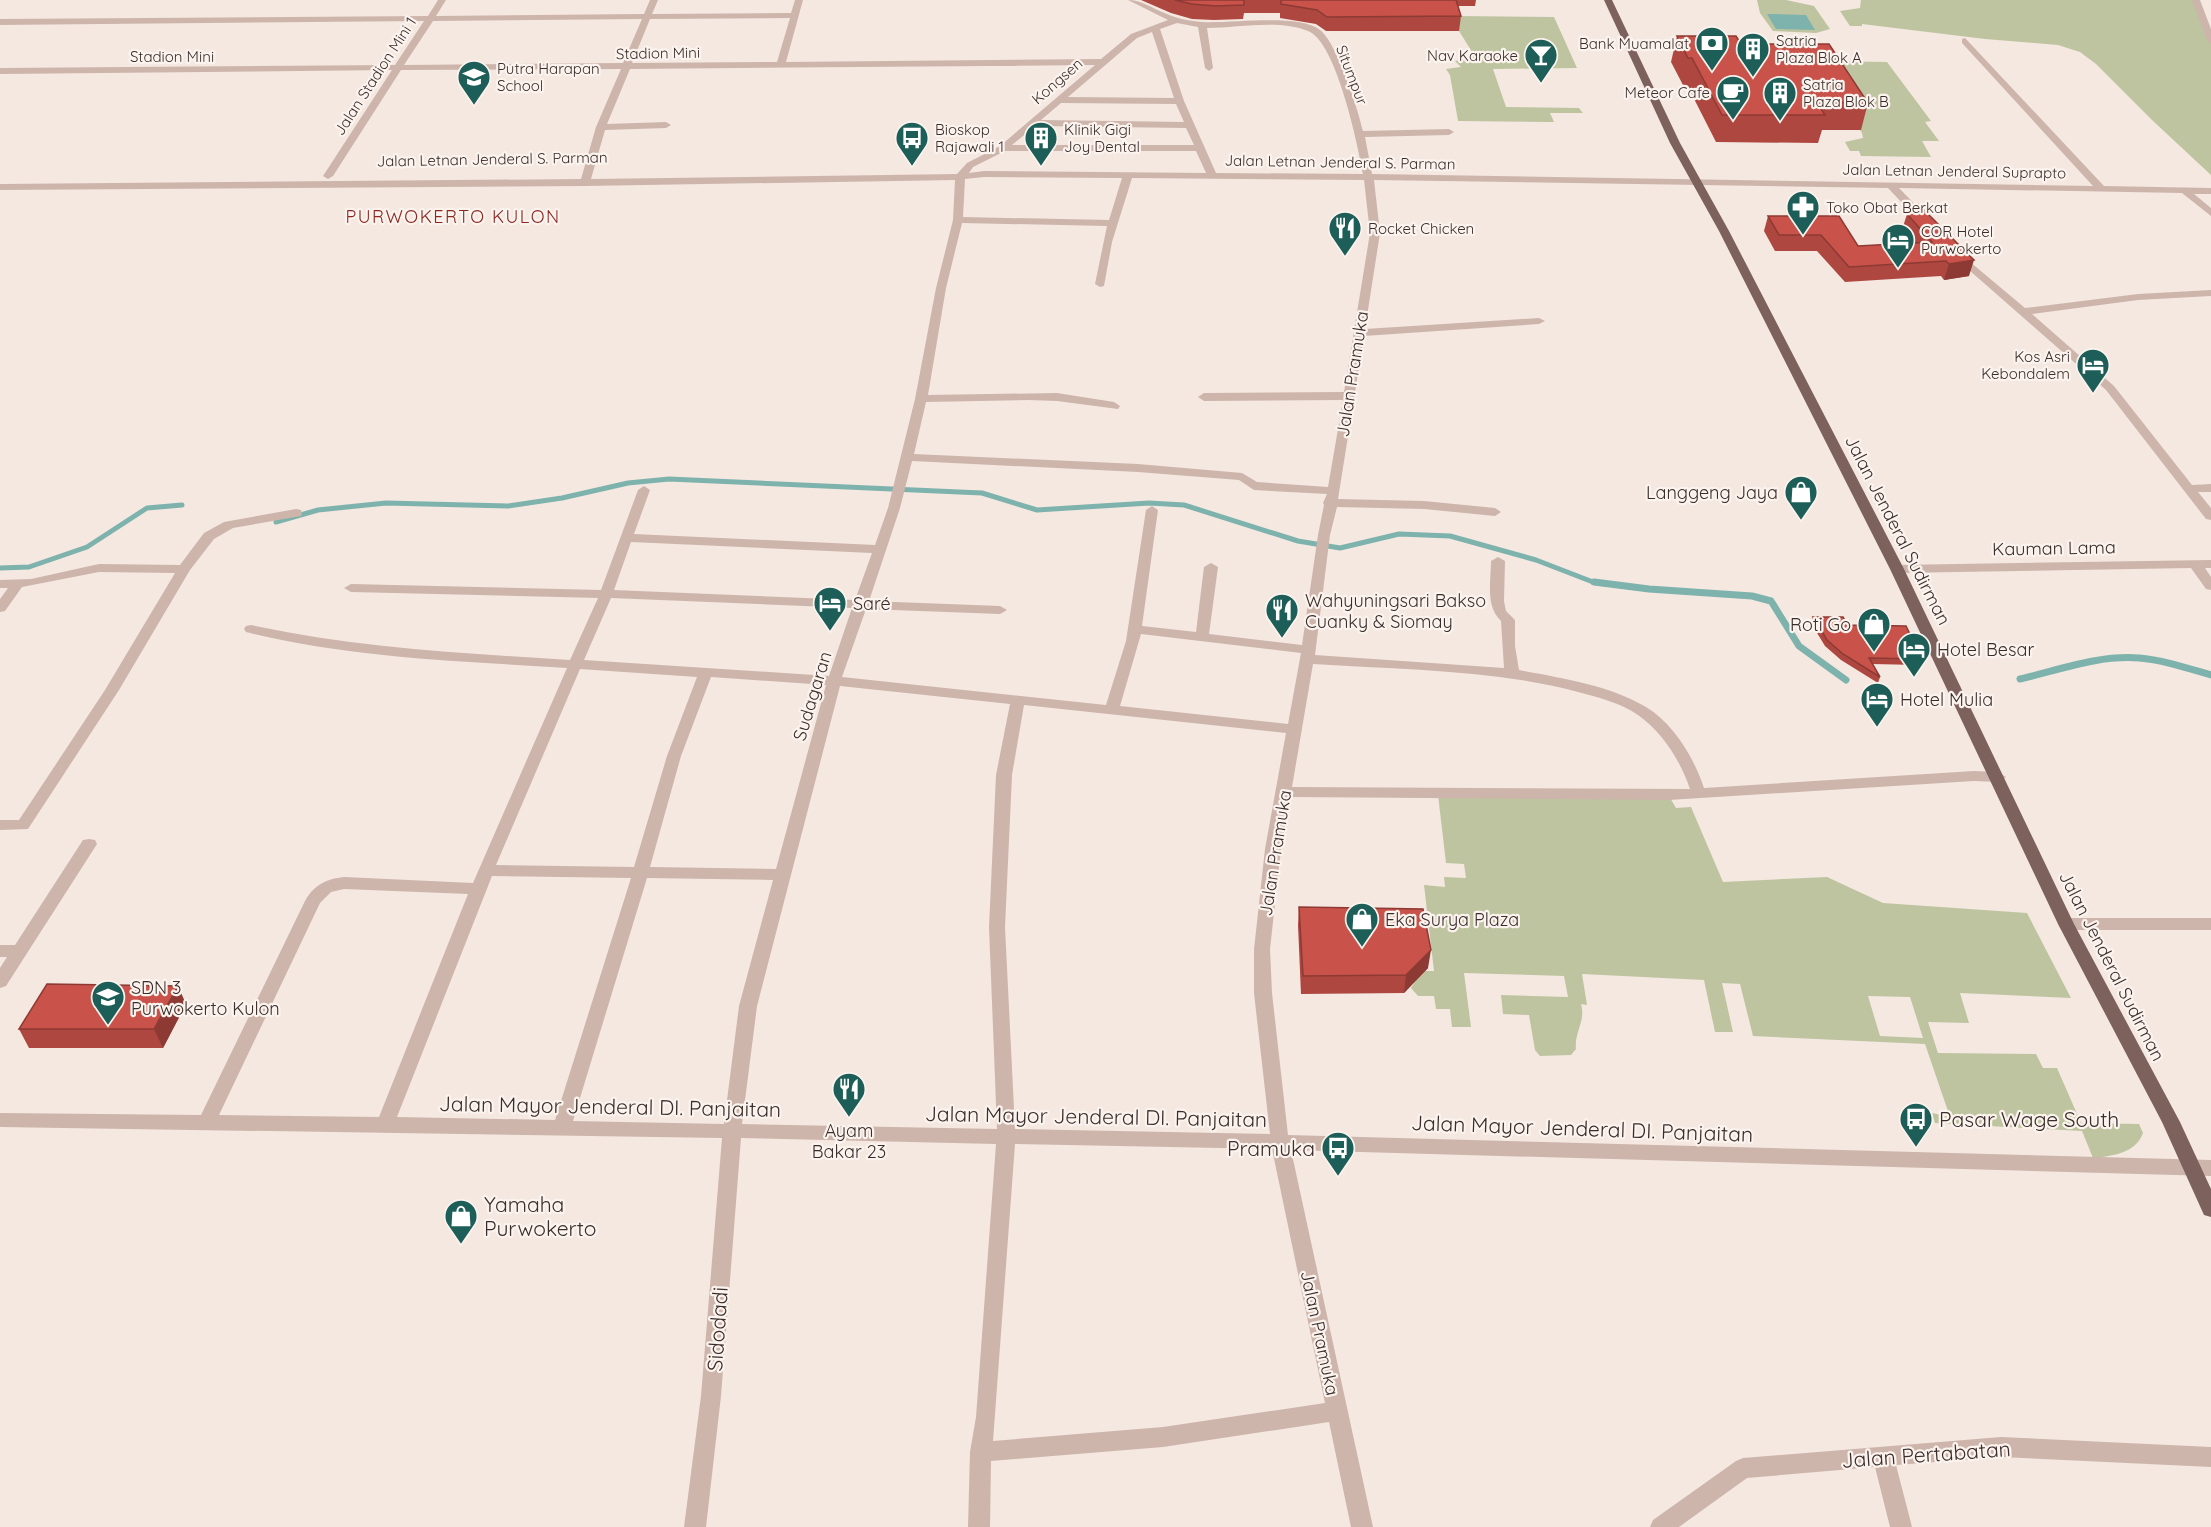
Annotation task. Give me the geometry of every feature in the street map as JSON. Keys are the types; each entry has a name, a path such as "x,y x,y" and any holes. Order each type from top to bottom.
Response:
{"main road":[{"name":"Jalan Jenderal Sudirman","path":"1608,0 1675,142 1724,231 1897,569 2066,924 2170,1122 2211,1209"}],"street":[{"name":"Jalan Stadion Mini 1","path":"330,172 442,0"},
{"path":"587,178 601,127 654,0"},
{"path":"782,65 799,0"},
{"name":"Situmpur","path":"1132,0 1174,21 1202,25 1289,25 1313,28 1318,32 1346,90 1360,134 1368,177"},
{"path":"2196,0 2211,40"},
{"path":"0,22 795,15"},
{"name":"Kongsen","path":"962,174 1003,148 1134,36 1174,21"},
{"path":"1202,25 1209,68"},
{"path":"1155,27 1188,125 1212,175"},
{"path":"1965,41 2102,189"},
{"name":"Stadion Mini","path":"0,71 1101,62"},
{"path":"1058,100 1179,101"},
{"path":"1032,123 1188,125"},
{"path":"601,127 666,125"},
{"path":"1360,134 1449,132"},
{"path":"1003,148 1200,148"},
{"name":"Jalan Letnan Jenderal S. Parman","path":"0,178 330,172 587,178"},
{"name":"Jalan Letnan Jenderal S. Parman","path":"0,187 962,174 1697,182"},
{"name":"Sudagaran","path":"732,1131 748,1006 834,681 894,508 905,456 921,399 941,288 958,220 962,174"},
{"path":"1100,284 1101,268 1112,223 1128,175"},
{"name":"Jalan Pramuka","path":"1362,1527 1280,1142 1263,993 1262,948 1268,883 1308,655 1324,535 1375,232 1368,177"},
{"name":"Jalan Letnan Jenderal Suprapto","path":"1697,182 2211,191"},
{"path":"1891,185 1933,230"},
{"path":"2184,190 2211,213"},
{"path":"958,220 1112,223"},
{"path":"1946,244 2110,388 2211,516"},
{"path":"2022,312 2138,297 2211,293"},
{"path":"1359,333 1539,321"},
{"path":"1204,397 1348,396"},
{"path":"921,399 1057,397 1114,406"},
{"path":"905,456 1138,468 1242,477 1254,486 1332,497 1494,512"},
{"path":"2190,489 2211,488"},
{"path":"385,1124 486,870 574,663 606,594 644,490"},
{"path":"1112,710 1136,630 1152,510"},
{"path":"0,825 23,825 112,690 184,569 209,536 228,525 296,513"},
{"path":"626,538 880,549"},
{"path":"1498,561 1497,601 1499,612 1508,620 1508,646 1512,673"},
{"path":"2195,564 2211,586"},
{"name":"Kauman Lama","path":"1897,569 2211,564"},
{"path":"1202,637 1211,567"},
{"path":"0,584 18,584 99,568 184,569"},
{"path":"0,608 18,584"},
{"path":"351,588 606,594 975,607 1000,610"},
{"path":"251,628 306,641 376,651 834,681 1294,729"},
{"path":"1136,630 1202,637 1308,655 1512,673 1603,694 1642,711 1669,736 1690,768 1699,794"},
{"path":"562,1127 622,938 674,756 705,674"},
{"path":"979,1527 981,1452 986,1417 1006,1137 997,927 1000,826 1004,776 1018,700"},
{"path":"1284,792 1538,796 1699,794 1974,776 1998,777"},
{"path":"0,982 89,844"},
{"path":"486,870 783,875"},
{"path":"207,1122 313,901 324,887 344,883 480,889"},
{"path":"2066,924 2211,924"},
{"path":"0,951 20,951"},
{"name":"Jalan Mayor Jenderal DI. Panjaitan","path":"0,1120 562,1127 1280,1142 2211,1168"},
{"name":"Sidodadi","path":"695,1527 711,1396 732,1131"},
{"path":"981,1452 1163,1437 1337,1411"},
{"name":"Jalan Pertabatan","path":"1661,1527 1743,1468 2001,1447 2211,1457"},
{"path":"1883,1457 1901,1527"}],"green space":[{"path":"1757,0 1786,0 1814,6 1830,29 1816,33 1773,31 1760,13"},
{"path":"1861,0 2196,0 2211,42 2211,175 2096,64 2080,52 2058,45 1985,39 1862,24 1862,26 1850,26 1840,11 1860,8"},
{"path":"1455,16 1554,17 1577,68 1493,69 1506,107 1579,108 1583,113 1550,113 1554,122 1458,121 1450,75 1446,69 1461,67 1455,61 1469,59 1474,55 1459,31"},
{"path":"1819,61 1887,62 1931,121 1925,122 1939,141 1922,141 1931,157 1861,156 1859,151 1850,151 1845,142 1863,138 1862,133 1818,64"},
{"path":"1438,795 1669,796 1676,808 1691,807 1723,882 1827,877 1883,903 2027,913 2071,998 1960,993 1969,1023 1928,1022 1938,1053 2036,1054 2043,1068 2057,1068 2081,1123 2139,1124 2143,1133 2135,1145 2123,1152 2093,1158 2082,1131 1935,1123 1932,1113 1950,1117 1925,1044 1753,1036 1740,984 1722,983 1733,1032 1715,1032 1704,980 1582,974 1587,1005 1581,1004 1582,1016 1576,1049 1571,1055 1540,1056 1535,1050 1529,1015 1503,1014 1501,995 1568,997 1564,976 1464,973 1471,1027 1452,1027 1450,1009 1436,1009 1434,996 1418,996 1411,988 1422,971 1434,971 1424,885 1445,887 1444,877 1466,878 1464,864 1446,863","holes":["1868,996 1910,997 1923,1038 1880,1036"]}],"water":[{"path":"1767,14 1806,15 1815,30 1776,29"}],"building":[{"path":"1175,0 1244,0 1244,5 1215,6"},
{"path":"1281,0 1456,0 1461,16 1327,17 1317,10 1281,4"},
{"path":"1677,36 1736,36 1741,44 1829,44 1868,103 1817,102 1825,115 1722,115 1692,58 1688,58"},
{"path":"1918,204 1974,260 1949,264 1946,261 1849,267 1821,235 1779,235 1768,216 1839,216 1858,246 1932,242 1907,214"},
{"name":"Roti Go","path":"1813,617 1843,617 1848,625 1906,626 1922,659 1869,658 1880,677 1843,654 1827,640"},
{"name":"Eka Surya Plaza","path":"1299,907 1423,909 1431,950 1406,975 1303,976"},
{"path":"47,984 178,986 154,1029 19,1029"}],"waterway":[{"path":"276,522 318,510 386,503 508,506 562,498 628,483 669,479 982,493 1037,510 1149,503 1184,505 1298,541 1340,548 1399,534 1450,536 1536,560 1593,582 1606,584"},
{"path":"0,568 29,567 87,547 147,508 182,505"},
{"path":"1594,582 1649,589 1752,596 1771,601 1799,646 1846,680"},
{"path":"2020,679 2079,664 2124,658 2157,661 2211,675"}],"place":[{"name":"Bank Muamalat","path":"1712,72"},
{"name":"Satria Plaza Blok A","path":"1753,78"},
{"name":"Nav Karaoke","path":"1541,84"},
{"name":"Putra Harapan School","path":"474,106"},
{"name":"Meteor Cafe","path":"1733,121"},
{"name":"Satria Plaza Blok B","path":"1780,122"},
{"name":"Bioskop Rajawali 1","path":"912,167"},
{"name":"Klinik Gigi Joy Dental","path":"1041,167"},
{"name":"Toko Obat Berkat","path":"1803,236"},
{"name":"Rocket Chicken","path":"1345,257"},
{"name":"COR Hotel Purwokerto","path":"1898,269"},
{"name":"Kos Asri Kebondalem","path":"2093,394"},
{"name":"Langgeng Jaya","path":"1801,521"},
{"name":"Saré","path":"830,632"},
{"name":"Wahyuningsari Bakso Cuanky & Siomay","path":"1282,639"},
{"name":"Roti Go","path":"1874,653"},
{"name":"Hotel Besar","path":"1914,678"},
{"name":"Hotel Mulia","path":"1877,728"},
{"name":"Eka Surya Plaza","path":"1362,948"},
{"name":"SDN 3 Purwokerto Kulon","path":"108,1026"},
{"name":"Ayam Bakar 23","path":"849,1118"},
{"name":"Pasar Wage South","path":"1916,1148"},
{"name":"Pramuka","path":"1338,1177"},
{"name":"Yamaha Purwokerto","path":"461,1245"}],"district":[{"name":"PURWOKERTO KULON","path":"453,216"}]}
